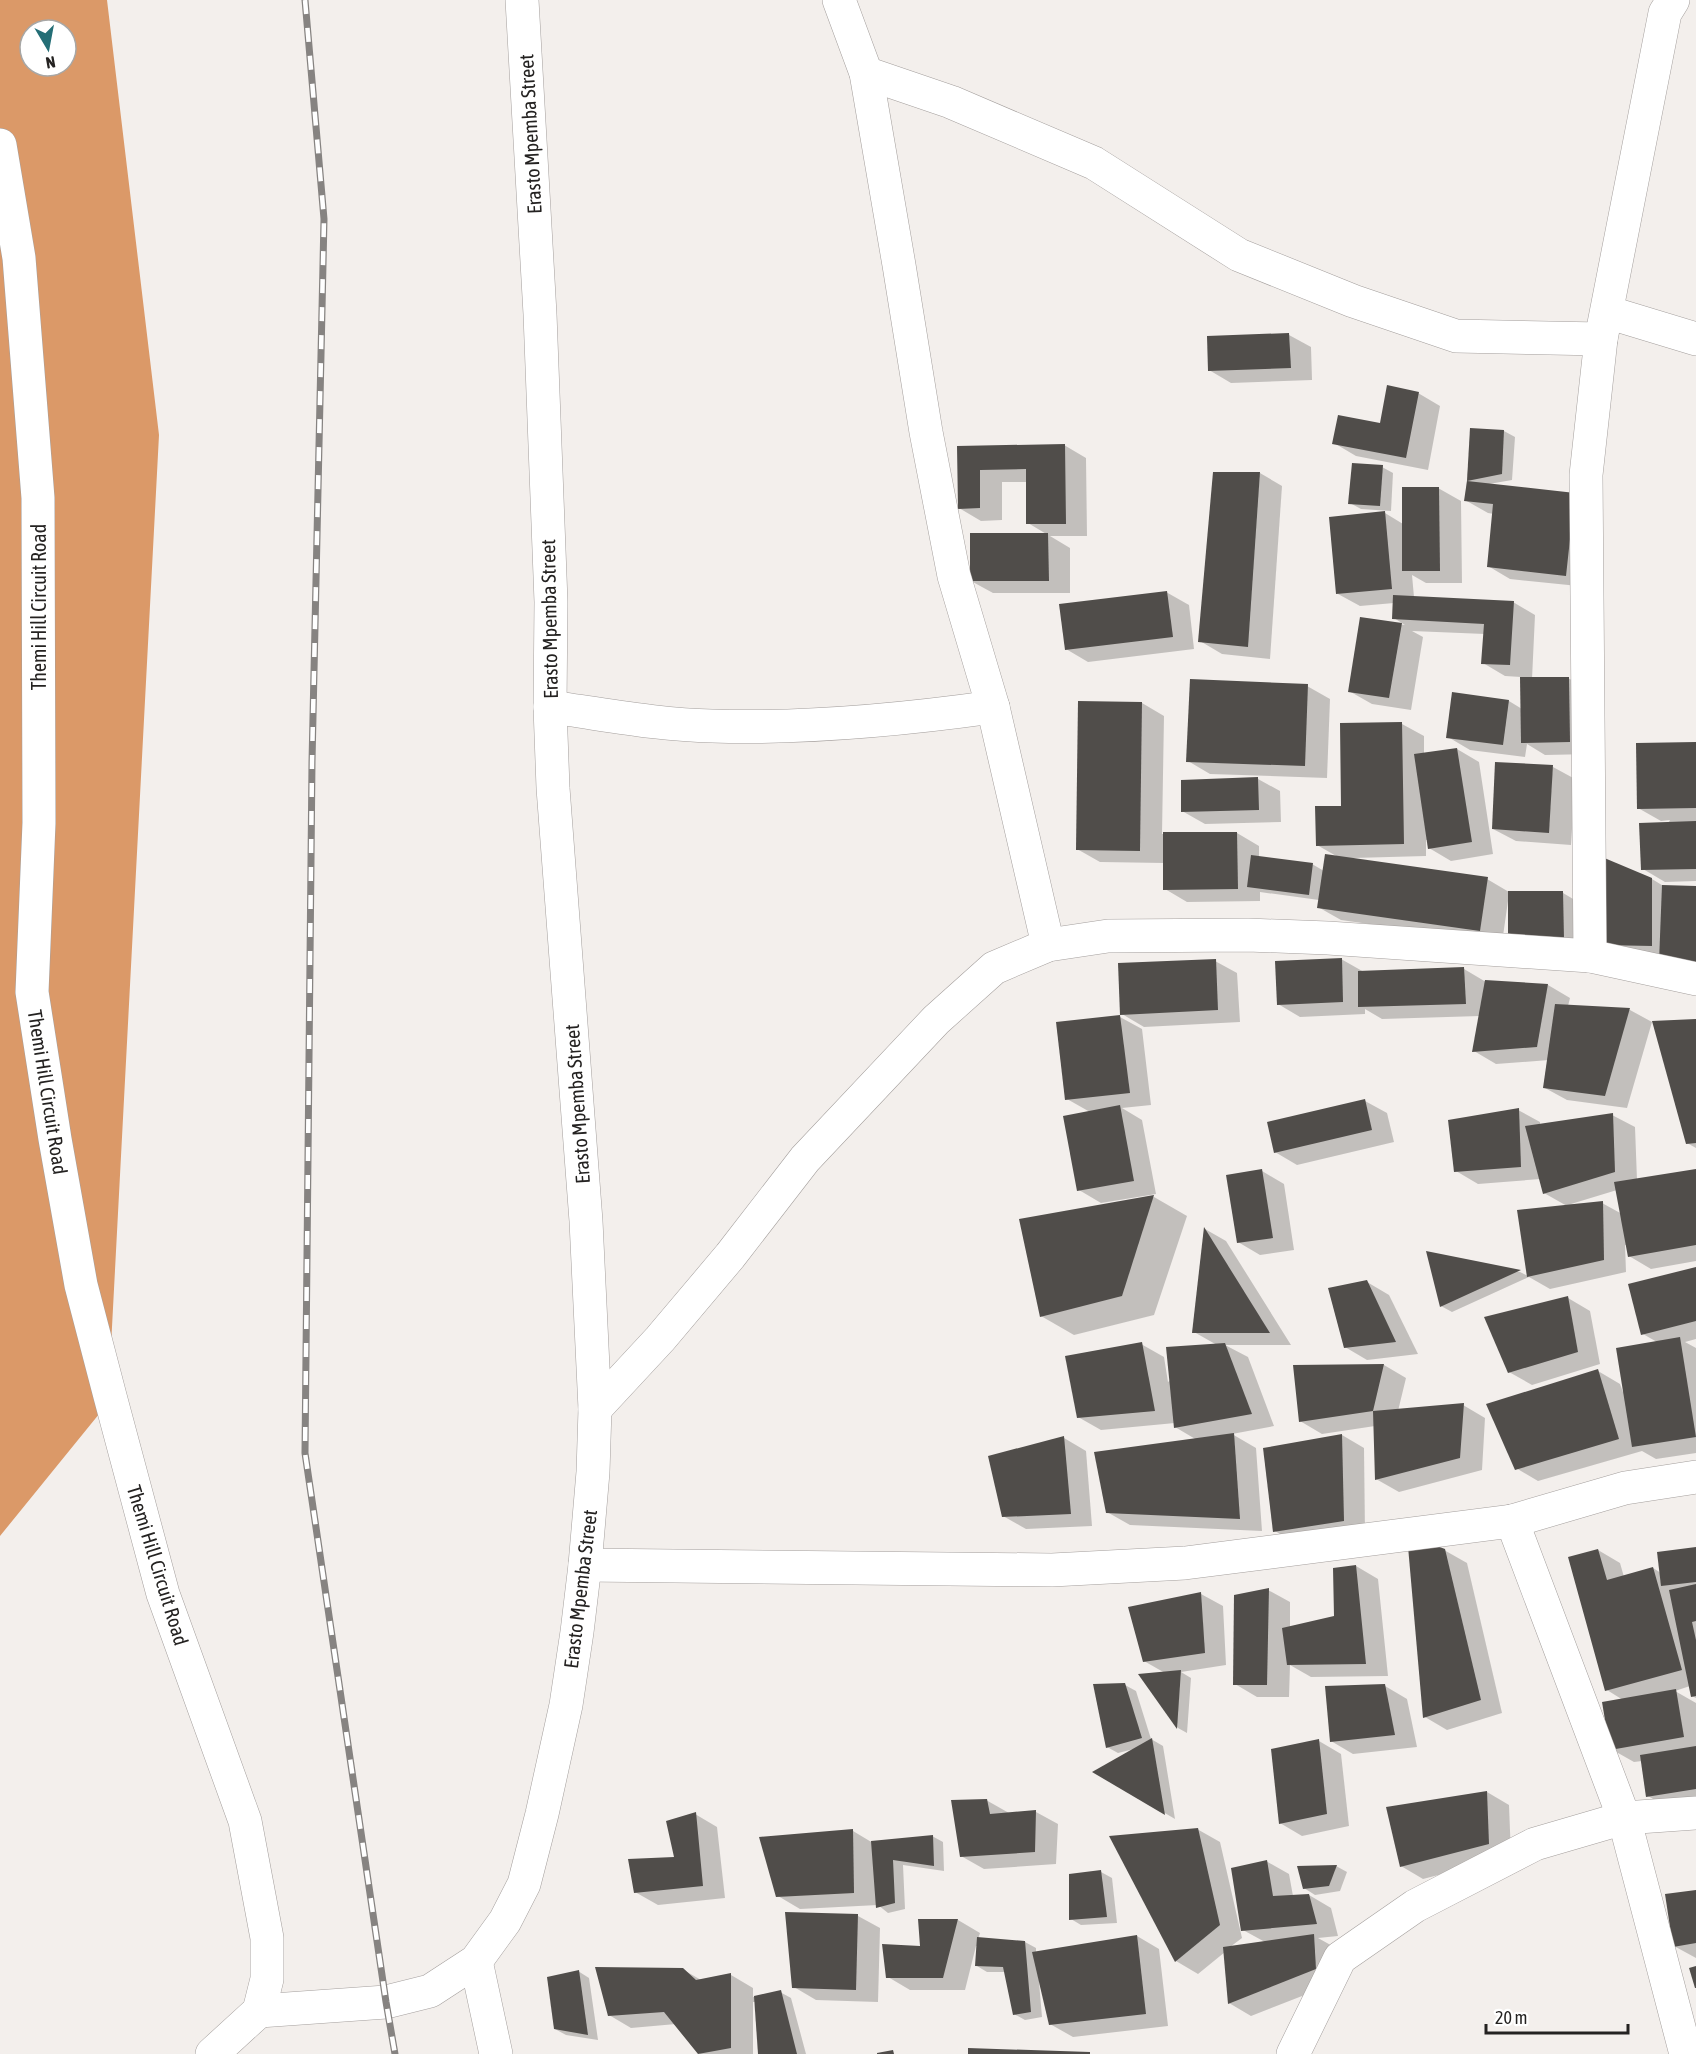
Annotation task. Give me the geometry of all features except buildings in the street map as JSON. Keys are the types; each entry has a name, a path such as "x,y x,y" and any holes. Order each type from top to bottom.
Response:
{"street":[{"name":"Erasto Mpemba Street","path":"259,2011 386,2002 430,1991 476,1961 505,1921 524,1884 566,1705 585,1565 593,1472 595,1409 586,1231 553,788 550,707 551,602 540,314 522,0"},
{"path":"840,0 866,73 900,265 926,432 954,576 993,707 1048,945"},
{"path":"1590,956 1586,475 1604,326 1665,13 1673,0"},
{"path":"866,73 951,102 1094,163 1239,255 1353,301 1456,336 1604,326 1696,339"},
{"name":"Themi Hill Circuit Road","path":"0,145 19,258 38,498 39,823 32,992 81,1285 163,1594 245,1821 267,1938 267,1979 259,2011"},
{"path":"550,707 632,719 711,726 840,724 912,718 993,707"},
{"path":"595,1409 730,1256 806,1159 936,1020 994,968 1048,945 1108,936 1248,935 1328,938 1590,956 1696,979"},
{"path":"585,1565 1074,1569 1185,1563 1512,1521 1625,1488 1696,1477"},
{"path":"1512,1521 1624,1818 1686,2054"},
{"path":"1293,2054 1340,1958 1415,1906 1535,1844 1624,1818 1696,1813"},
{"path":"476,1961 496,2054"},
{"path":"212,2054 259,2011"}],"shaded area":[{"path":"0,0 107,0 159,435 108,1403 0,1536"}],"railway":[{"path":"305,0 324,219 312,762 305,1453 395,2054"}]}
